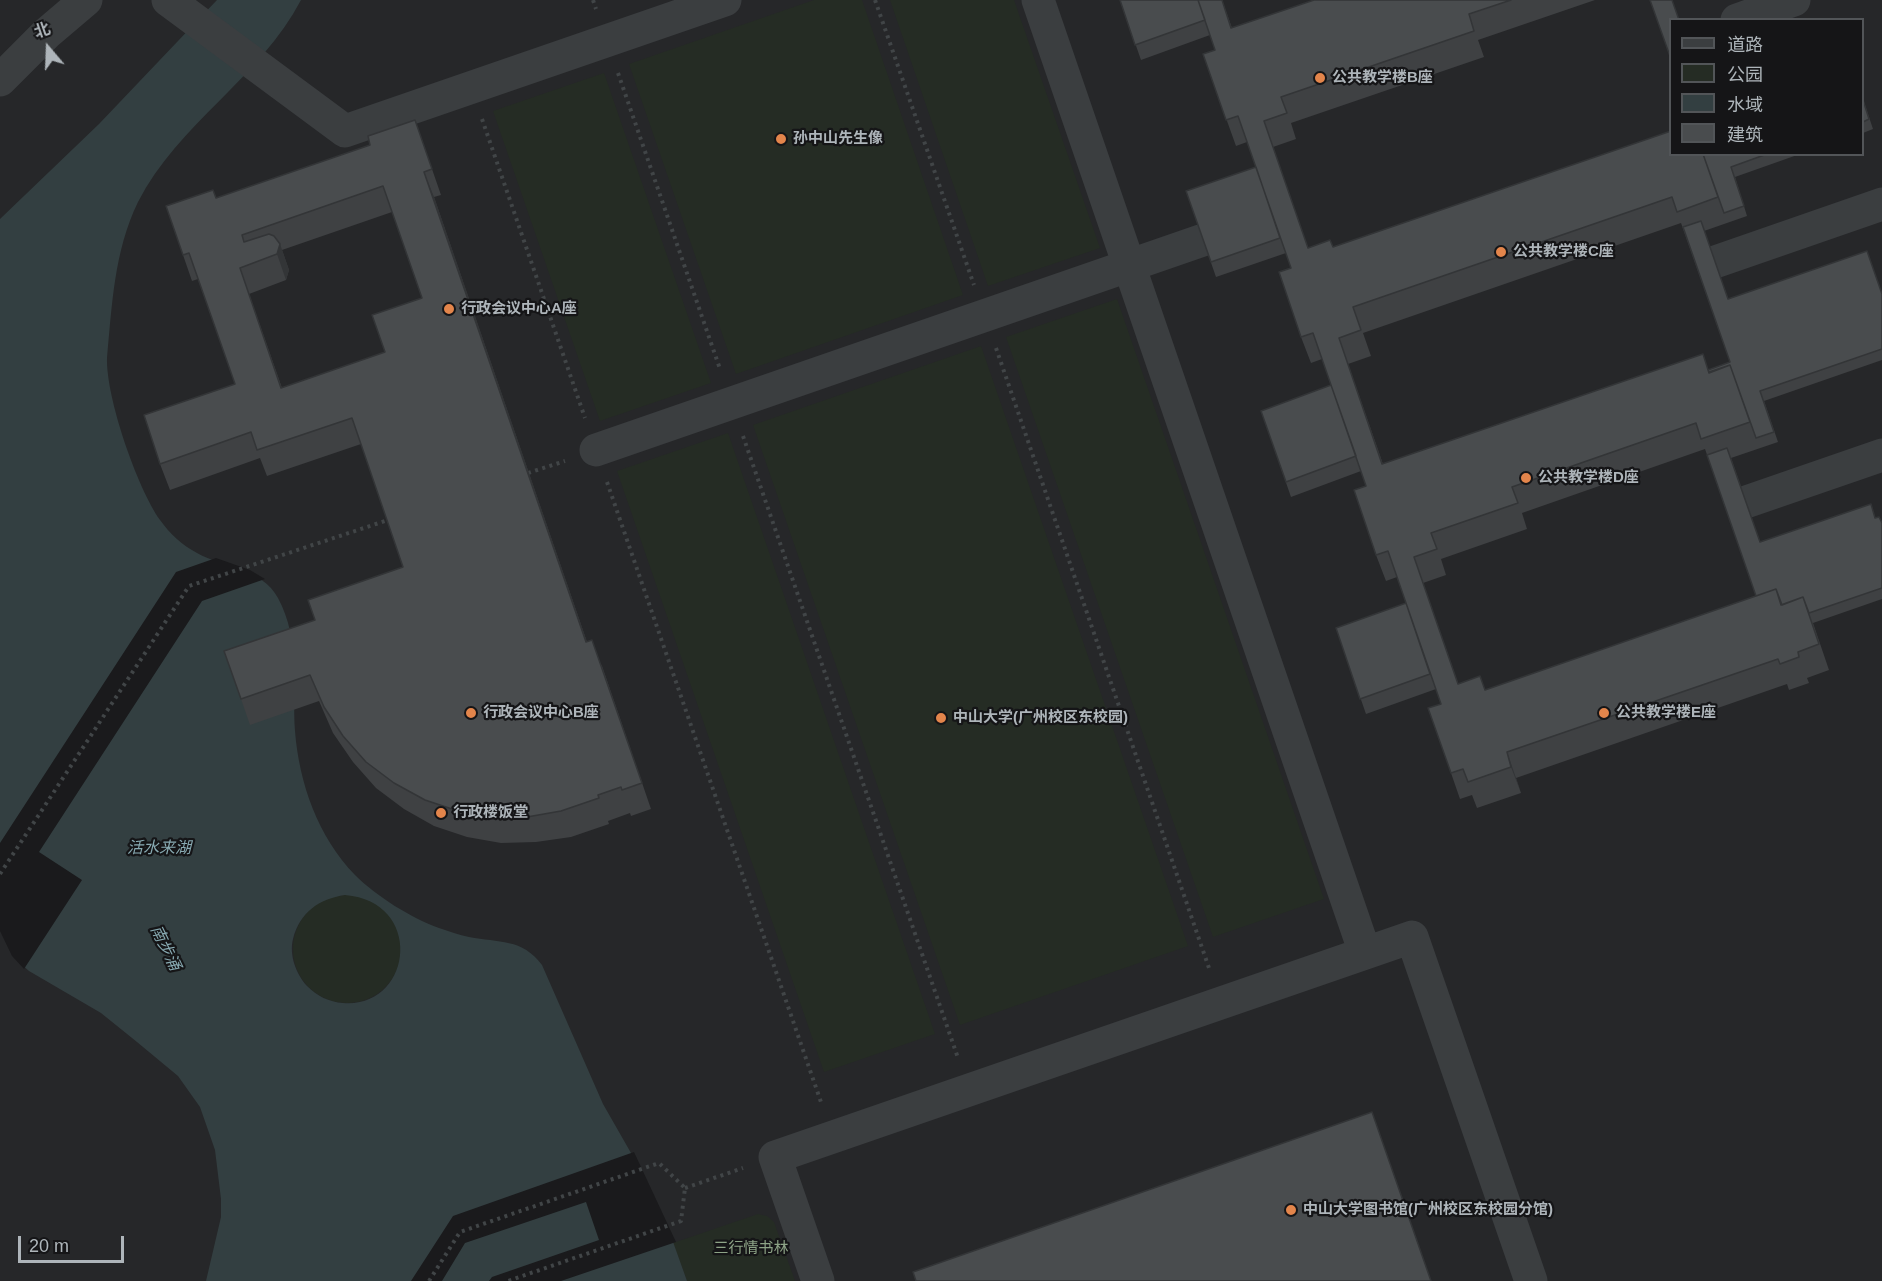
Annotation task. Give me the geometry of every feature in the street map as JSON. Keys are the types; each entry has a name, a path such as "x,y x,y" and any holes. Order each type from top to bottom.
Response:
{"lane":[{"path":"0,80 46,34 86,0"},
{"path":"168,0 345,131 725,0"},
{"path":"1038,0 1365,953"},
{"path":"1743,18 1794,0"},
{"path":"1715,261 1882,204"},
{"path":"596,450 1203,240"},
{"path":"1746,502 1882,455"},
{"path":"818,1281 775,1157 1412,937 1531,1281"}],"path":[{"path":"592,0 969,1090"},
{"path":"875,0 1221,1003"},
{"path":"471,88 833,1137"},
{"path":"0,874 189,586 388,520"},
{"path":"429,1281 460,1232 659,1162 685,1188"},
{"path":"685,1188 735,1171"},
{"path":"508,1281 681,1221 685,1188"}],"shaded area":[{"name":"中山大学(广州校区东校园)","path":"0,0 1882,0 1882,1281 0,1281"}],"green space":[{"path":"814,0 862,0 963,295 736,374 629,64"},
{"path":"890,0 1014,0 1100,248 988,286"},
{"path":"604,73 711,383 600,421 493,111"},
{"path":"1117,299 1324,899 1213,937 1006,337"},
{"path":"981,346 1188,946 960,1025 753,425"},
{"path":"728,433 935,1034 824,1072 617,471"},
{"path":"347,895 368,899 385,911 397,928 401,949 397,970 385,987 368,999 347,1003 326,999 309,987 297,970 293,949 297,928 309,911 326,899"},
{"name":"三行情书林","path":"758,1214 767,1216 774,1222 795,1281 687,1281 673,1243"}],"water":[{"name":"活水来湖","path":"217,0 301,0 284,28 264,53 175,148 155,174 138,202 130,221 115,279 107,358 112,396 124,442 151,505 168,530 181,543 197,553 262,580 278,598 290,630 293,647 295,731 301,770 321,826 342,860 363,883 383,898 428,924 469,937 518,946 534,956 542,965 603,1104 635,1160 672,1239 687,1281 206,1281 221,1217 221,1199 215,1150 200,1107 178,1076 101,1013 29,971 20,963 0,923 0,219 99,124","holes":["345,895 371,902 389,916 398,934 400,954 395,973 384,990 366,1000 343,1003 324,998 307,986 293,958 293,939 300,921 312,908 336,897"]}],"pier":[{"path":"216,558 250,570 265,579 202,601 39,852 82,880 24,969 12,956 0,931 0,843 176,572"},
{"path":"634,1152 676,1242 561,1281 489,1281 492,1277 599,1240 586,1202 465,1243 442,1281 411,1281 453,1216"}],"building":[{"path":"1120,0 1198,0 1205,20 1135,45"},
{"path":"1198,0 1222,0 1231,28 1314,0 1511,0 1469,14 1474,31 1281,97 1287,113 1264,121 1308,248 1330,240 1333,247 1669,132 1669,156 1704,156 1718,197 1677,212 1672,197 1353,307 1361,330 1339,338 1382,464 1703,354 1709,373 1730,365 1750,422 1701,439 1696,423 1512,487 1518,503 1431,533 1437,549 1414,557 1458,684 1480,676 1485,690 1776,589 1781,605 1803,597 1819,644 1798,652 1799,657 1780,664 1778,659 1507,752 1511,767 1468,782 1463,769 1451,773 1428,708 1441,704 1388,551 1376,555 1354,490 1366,486 1313,333 1301,337 1279,272 1291,268 1238,116 1226,120 1203,54 1215,50"},
{"path":"1650,0 1672,0 1678,18 1669,18 1669,53"},
{"path":"1864,103 1869,119 1864,122"},
{"path":"415,120 432,169 424,172 586,642 592,640 642,783 622,790 621,787 598,795 599,798 561,811 527,817 492,817 458,811 425,800 394,783 366,762 343,736 324,707 310,675 241,699 224,651 315,620 308,600 403,567 352,418 257,450 251,432 160,464 144,415 235,384 189,253 183,255 166,206 213,190 216,198 370,145 368,136","holes":["383,186 422,298 372,315 385,352 281,388 240,268 277,254 280,244 274,236 269,234 244,242 242,235"]},
{"path":"1704,156 1761,156 1731,167 1744,206 1724,213"},
{"path":"1256,167 1280,238 1211,262 1186,191"},
{"path":"1701,221 1728,299 1867,251 1882,294 1882,349 1760,391 1774,432 1756,438 1730,365 1709,372 1708,370 1730,362 1683,227"},
{"path":"1331,385 1356,456 1286,482 1261,411"},
{"path":"1727,448 1760,542 1871,504 1875,518 1879,517 1882,523 1882,588 1809,613 1803,597 1782,605 1776,589 1756,596 1707,455"},
{"path":"1406,603 1430,674 1360,699 1336,628"},
{"name":"中山大学图书馆(广州校区东校园分馆)","path":"1372,1112 1431,1281 916,1281 913,1272"}],"place":[{"name":"公共教学楼B座","path":"1320,78"},
{"name":"孙中山先生像","path":"781,139"},
{"name":"公共教学楼C座","path":"1501,252"},
{"name":"行政会议中心A座","path":"449,309"},
{"name":"公共教学楼D座","path":"1526,478"},
{"name":"行政会议中心B座","path":"471,713"},
{"name":"公共教学楼E座","path":"1604,713"},
{"name":"中山大学(广州校区东校园)","path":"941,718"},
{"name":"行政楼饭堂","path":"441,813"},
{"name":"中山大学图书馆(广州校区东校园分馆)","path":"1291,1210"}],"water label":[{"name":"南步涌","path":"165,948"}]}
